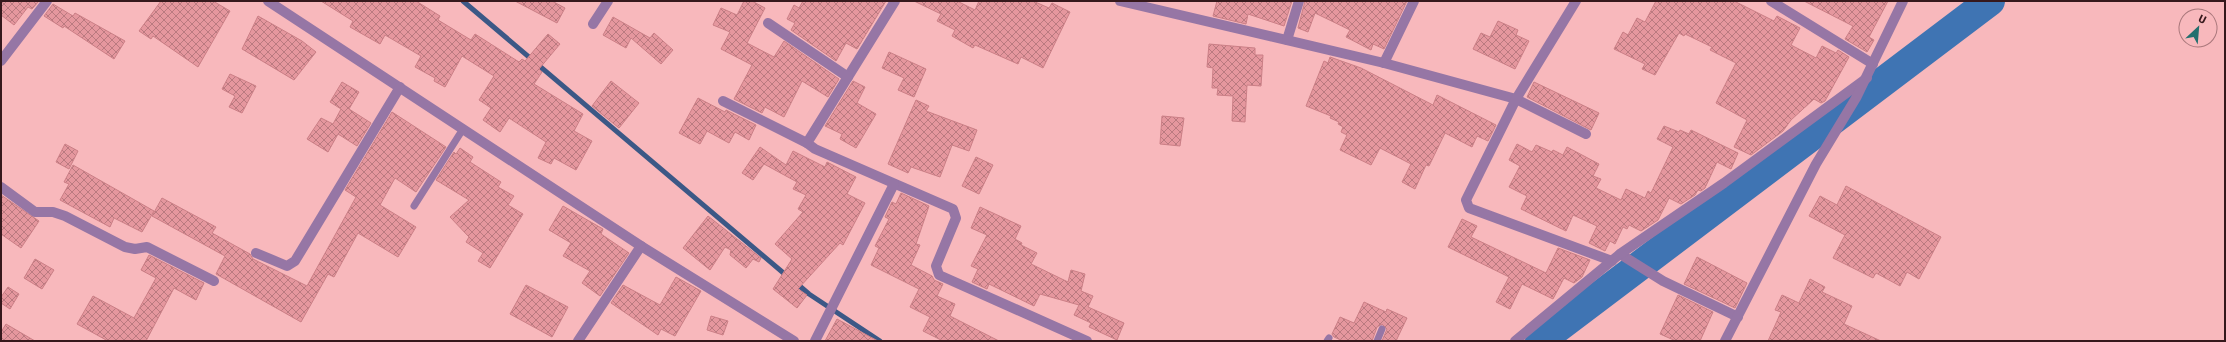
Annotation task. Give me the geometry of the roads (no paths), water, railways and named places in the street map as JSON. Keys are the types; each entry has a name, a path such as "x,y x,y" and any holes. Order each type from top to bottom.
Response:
{"street":[{"path":"1,61 47,1"},
{"path":"268,1 641,246 794,341"},
{"path":"593,24 608,1"},
{"path":"808,143 895,1"},
{"path":"1120,1 1384,63 1516,99 1586,134"},
{"path":"1287,40 1299,1"},
{"path":"1384,63 1414,1"},
{"path":"1576,1 1516,99 1466,200 1466,204 1469,208 1633,263 1663,281 1738,317"},
{"path":"1771,1 1873,64"},
{"path":"1725,341 1816,164 1867,78 1903,1"},
{"path":"768,23 848,77"},
{"path":"1515,341 1616,258 1724,183 1867,78"},
{"path":"256,253 287,266 296,261 400,87"},
{"path":"723,101 808,143 815,149 954,209 956,218 936,266 940,275 1087,341"},
{"path":"815,341 840,294 894,184"},
{"path":"1,188 35,212 53,212 65,216 125,247 135,249 147,247 214,281"},
{"path":"578,341 641,246"}],"lane":[{"path":"414,206 462,129"},
{"path":"1377,341 1382,329"}],"waterway":[{"path":"463,1 787,276"},
{"path":"1540,341 1990,1"},
{"path":"795,282 809,294 880,341"}]}
